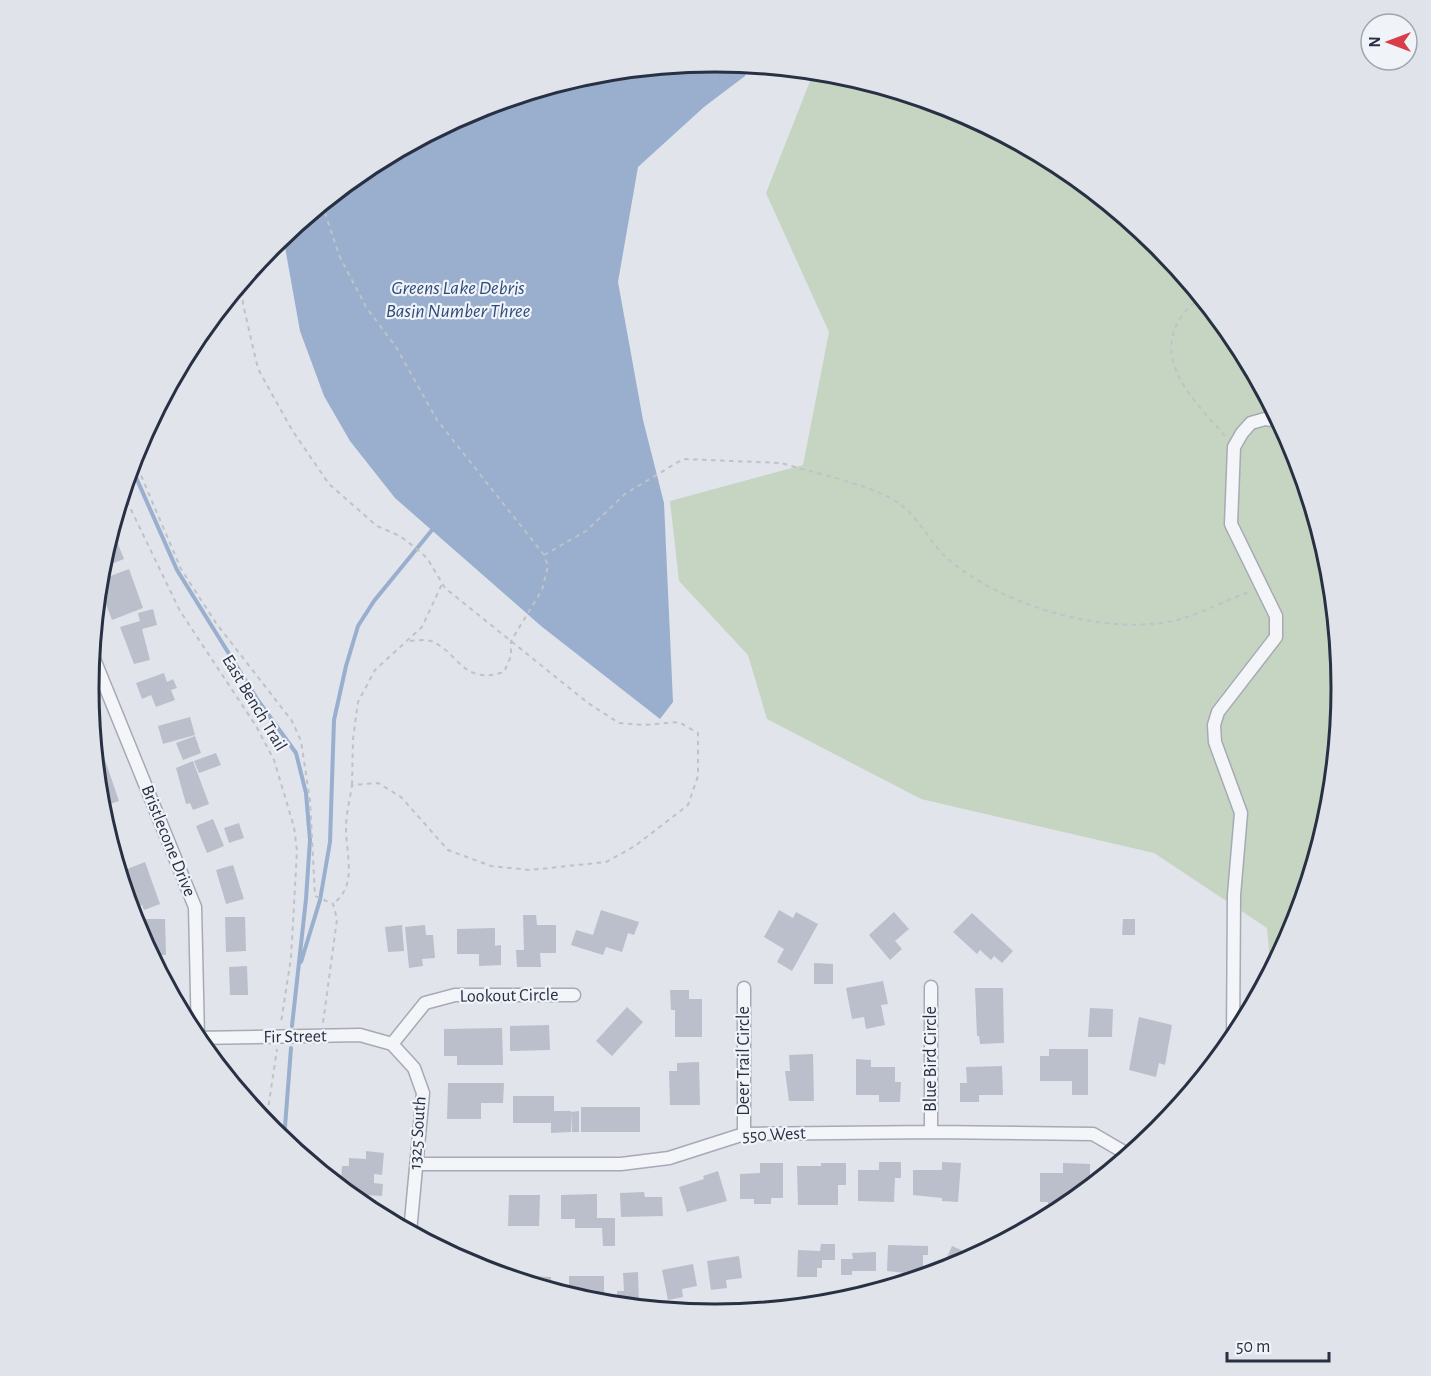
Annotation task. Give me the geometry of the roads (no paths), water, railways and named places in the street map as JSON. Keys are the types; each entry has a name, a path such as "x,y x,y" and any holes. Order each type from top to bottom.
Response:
{"street":[{"path":"1233,1022 1234,896 1241,813 1215,742 1214,725 1218,712 1276,637 1276,616 1231,524 1234,447 1251,423 1270,420"},
{"name":"Bristlecone Drive","path":"100,673 195,907 197,1020"},
{"name":"Blue Bird Circle","path":"931,987 931,1132"},
{"name":"Deer Trail Circle","path":"744,988 744,1134"},
{"name":"Lookout Circle","path":"392,1044 425,1003 455,995 574,995"},
{"name":"Fir Street","path":"209,1038 360,1035 392,1044"},
{"name":"1325 South","path":"392,1044 414,1068 423,1093 411,1223"},
{"name":"550 West","path":"417,1164 621,1164 669,1158 744,1134 931,1132 1093,1134 1122,1151"}],"water":[{"name":"Greens Lake Debris Basin Number Three","path":"675,73 746,73 745,76 704,107 638,167 618,282 643,420 664,503 673,702 660,719 541,626 395,498 350,441 324,396 300,331 285,247 341,199 407,155 480,119 556,93 635,77"}],"waterway":[{"path":"136,478 177,570 257,699 296,753 306,793 310,840 292,1026"},
{"path":"301,962 320,900 330,842 334,720 358,626 374,601 432,530"},
{"path":"285,1129 291,1048"}]}
